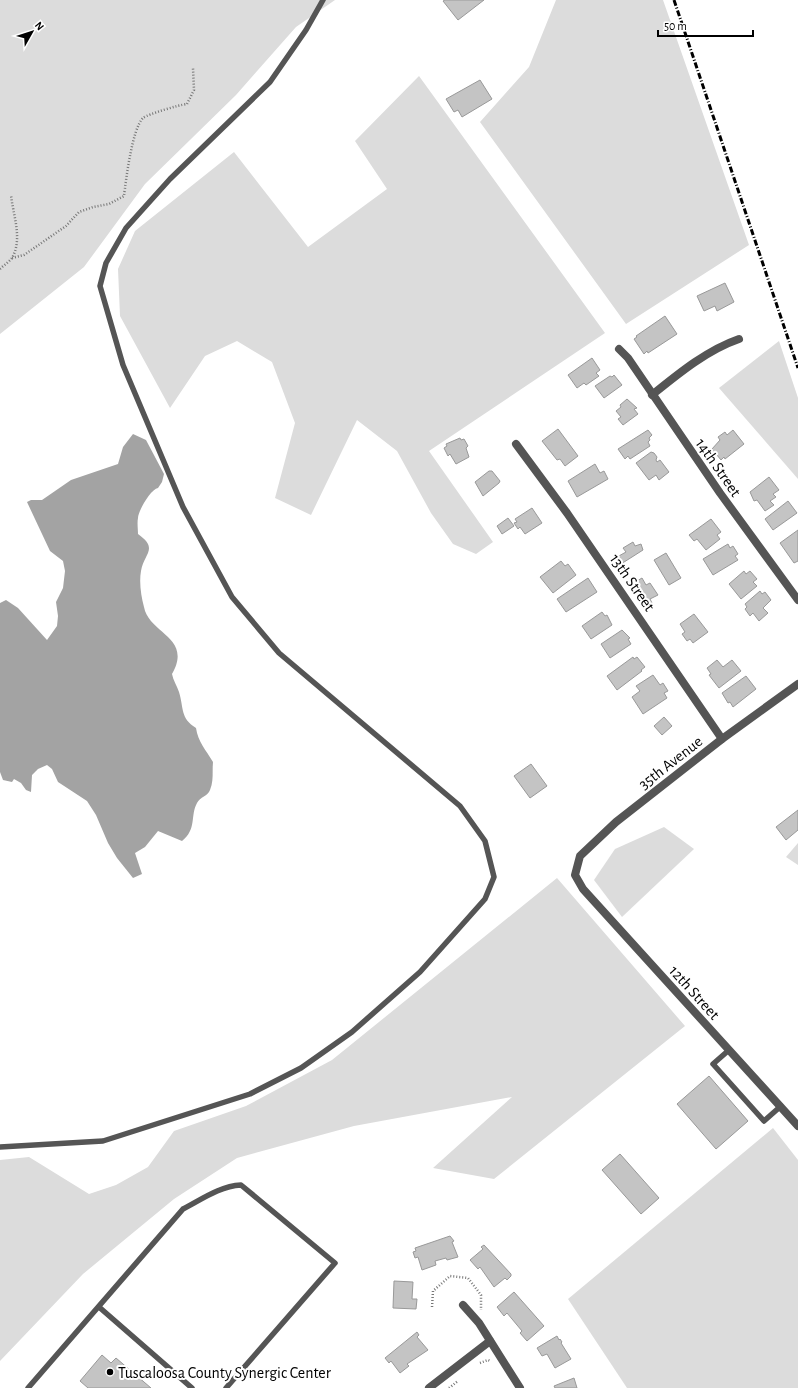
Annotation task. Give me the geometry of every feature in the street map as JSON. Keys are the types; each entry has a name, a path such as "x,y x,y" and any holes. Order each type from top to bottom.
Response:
{"street":[{"path":"652,396 688,366 727,343 739,339"},
{"name":"14th Street","path":"619,349 628,358 652,396 720,493 798,600"},
{"name":"13th Street","path":"516,444 572,519 722,739"},
{"name":"35th Avenue","path":"575,875 580,856 616,822 722,739 798,684"},
{"name":"12th Street","path":"575,875 583,889 798,1126"},
{"path":"463,1305 479,1324 520,1388"},
{"path":"430,1388 490,1341"}],"lane":[{"path":"0,1147 103,1141 250,1094 301,1068 352,1032 420,972 485,899 494,877 485,841 460,806 279,653 232,597 183,507 123,365 100,286 106,262 126,228 170,179 270,82 306,30 323,0"},
{"path":"729,1050 713,1064 764,1121 781,1106"},
{"path":"28,1388 183,1209 217,1191 230,1186 241,1185 336,1263 226,1388"},
{"path":"99,1307 192,1388"}],"path":[{"path":"0,269 12,258 24,255 66,226 79,212 93,207 109,204 124,196 130,158 138,127 143,118 187,104 194,90 193,68"},
{"path":"11,195 17,231 17,242 12,258"},
{"path":"478,1364 488,1360 495,1364"},
{"path":"449,1388 459,1379"}],"shaded area":[{"path":"0,0 335,0 296,27 236,95 145,184 84,267 0,334"},
{"path":"556,0 663,0 749,245 626,324 480,122 529,67"},
{"path":"419,76 605,333 429,451 493,542 476,554 453,544 431,513 397,451 357,420 311,515 275,498 295,423 272,362 237,341 205,356 170,408 120,316 118,269 135,231 234,152 308,247 387,189 355,141"},
{"path":"779,341 798,398 798,479 719,388"},
{"path":"133,434 146,440 164,474 162,482 158,488 152,492 145,501 138,518 138,534 148,544 149,548 140,575 143,603 153,624 174,644 177,652 177,662 172,674 179,692 183,712 187,720 196,728 200,742 213,762 210,790 208,794 197,803 190,832 182,841 158,831 145,847 135,853 142,874 133,878 117,858 108,843 96,815 87,801 58,782 52,769 47,765 38,769 32,775 31,792 26,790 21,783 14,779 12,782 3,780 0,772 0,603 6,600 18,608 47,640 57,626 58,616 56,602 63,588 65,571 63,561 50,551 27,502 31,500 42,500 71,480 118,464 123,447"},
{"path":"664,827 694,849 622,917 594,880 615,849"},
{"path":"798,843 798,865 786,857"},
{"path":"557,878 685,1026 494,1179 433,1168 512,1097 354,1126 237,1158 174,1199 83,1274 0,1361 0,1160 29,1157 89,1194 116,1185 148,1167 174,1131 246,1106 332,1060"},
{"path":"773,1128 798,1160 798,1388 627,1388 568,1299"}],"building":[{"path":"484,0 458,20 443,1"},
{"path":"480,80 492,99 462,117 458,110 454,112 446,99"},
{"path":"725,283 734,302 717,311 715,306 704,311 697,296"},
{"path":"665,316 677,334 648,353 647,351 644,354 634,339 637,337 636,336"},
{"path":"592,358 600,370 596,373 599,376 586,385 584,383 577,388 568,375"},
{"path":"614,375 622,385 604,398 595,386"},
{"path":"627,399 637,408 634,409 638,414 623,425 618,419 621,417 616,411"},
{"path":"558,429 578,456 565,466 560,459 557,460 542,441"},
{"path":"648,430 652,435 648,442 650,446 630,459 628,456 625,459 618,449"},
{"path":"733,430 744,444 725,459 724,457 721,460 712,449 720,440 718,437 725,432 727,435"},
{"path":"460,438 461,440 464,439 468,446 466,448 469,457 456,464 450,454 448,456 444,448 447,446 446,444"},
{"path":"651,452 657,457 657,462 660,460 669,472 659,480 656,475 649,480 636,463"},
{"path":"595,464 600,473 604,471 608,479 577,497 568,481"},
{"path":"489,471 492,471 500,481 483,496 475,482"},
{"path":"769,477 779,490 773,494 776,497 770,501 774,505 765,511 757,500 754,501 750,492"},
{"path":"788,501 797,513 773,530 765,519"},
{"path":"532,508 542,523 525,534 520,527 518,529 514,523 517,522 515,519"},
{"path":"508,518 514,526 502,534 497,526"},
{"path":"711,519 721,532 717,535 720,539 706,550 697,539 694,541 689,535"},
{"path":"798,530 798,561 794,563 780,543"},
{"path":"633,542 635,546 641,544 643,550 621,564 617,557 626,552 623,548"},
{"path":"728,544 730,548 733,546 738,554 735,556 738,560 713,575 703,559"},
{"path":"666,553 681,578 669,585 654,560"},
{"path":"561,561 565,566 568,564 576,575 553,593 540,577"},
{"path":"744,571 746,574 750,571 757,579 753,582 757,586 741,599 729,584"},
{"path":"588,578 597,592 566,612 557,599"},
{"path":"642,578 646,585 650,583 658,595 650,599 652,603 644,607 630,585"},
{"path":"760,591 762,594 765,592 771,600 763,608 768,613 759,621 753,613 750,616 745,609 747,607 745,604"},
{"path":"602,612 605,616 607,615 612,625 591,639 582,626"},
{"path":"694,614 708,632 693,643 690,639 687,641 682,634 685,632 680,624"},
{"path":"622,630 630,638 628,639 631,644 610,658 601,644"},
{"path":"633,657 634,659 637,657 645,667 617,690 607,676"},
{"path":"717,660 723,667 732,660 741,671 719,688 709,675 711,674 707,668"},
{"path":"653,675 660,685 663,683 668,691 664,693 667,698 643,714 632,697 640,691 636,686"},
{"path":"746,676 756,689 733,707 730,702 728,703 722,693"},
{"path":"664,717 672,726 662,735 654,726"},
{"path":"531,764 547,786 530,798 514,776"},
{"path":"798,810 798,830 786,840 776,827"},
{"path":"709,1076 748,1121 716,1149 677,1104"},
{"path":"620,1154 659,1198 641,1214 602,1170"},
{"path":"450,1236 454,1241 452,1242 458,1257 435,1261 436,1265 422,1270 418,1257 415,1258 413,1252 416,1251 415,1248"},
{"path":"484,1245 511,1274 507,1280 505,1278 494,1287 480,1267 478,1269 470,1260 483,1249 481,1247"},
{"path":"394,1281 413,1282 412,1299 417,1299 416,1309 393,1308"},
{"path":"514,1292 544,1326 527,1341 520,1333 522,1331 507,1313 504,1316 497,1307"},
{"path":"417,1332 419,1335 417,1337 428,1350 407,1364 409,1366 400,1373 391,1361 389,1363 385,1358"},
{"path":"557,1336 571,1359 555,1368 547,1354 542,1356 537,1348"},
{"name":"Tuscaloosa County Synergic Center","path":"102,1355 111,1363 116,1358 151,1388 88,1388 80,1381"},
{"path":"574,1378 577,1388 555,1388 554,1386"}],"railway":[{"path":"674,0 798,368"}],"place":[{"name":"Tuscaloosa County Synergic Center","path":"110,1372"}]}
